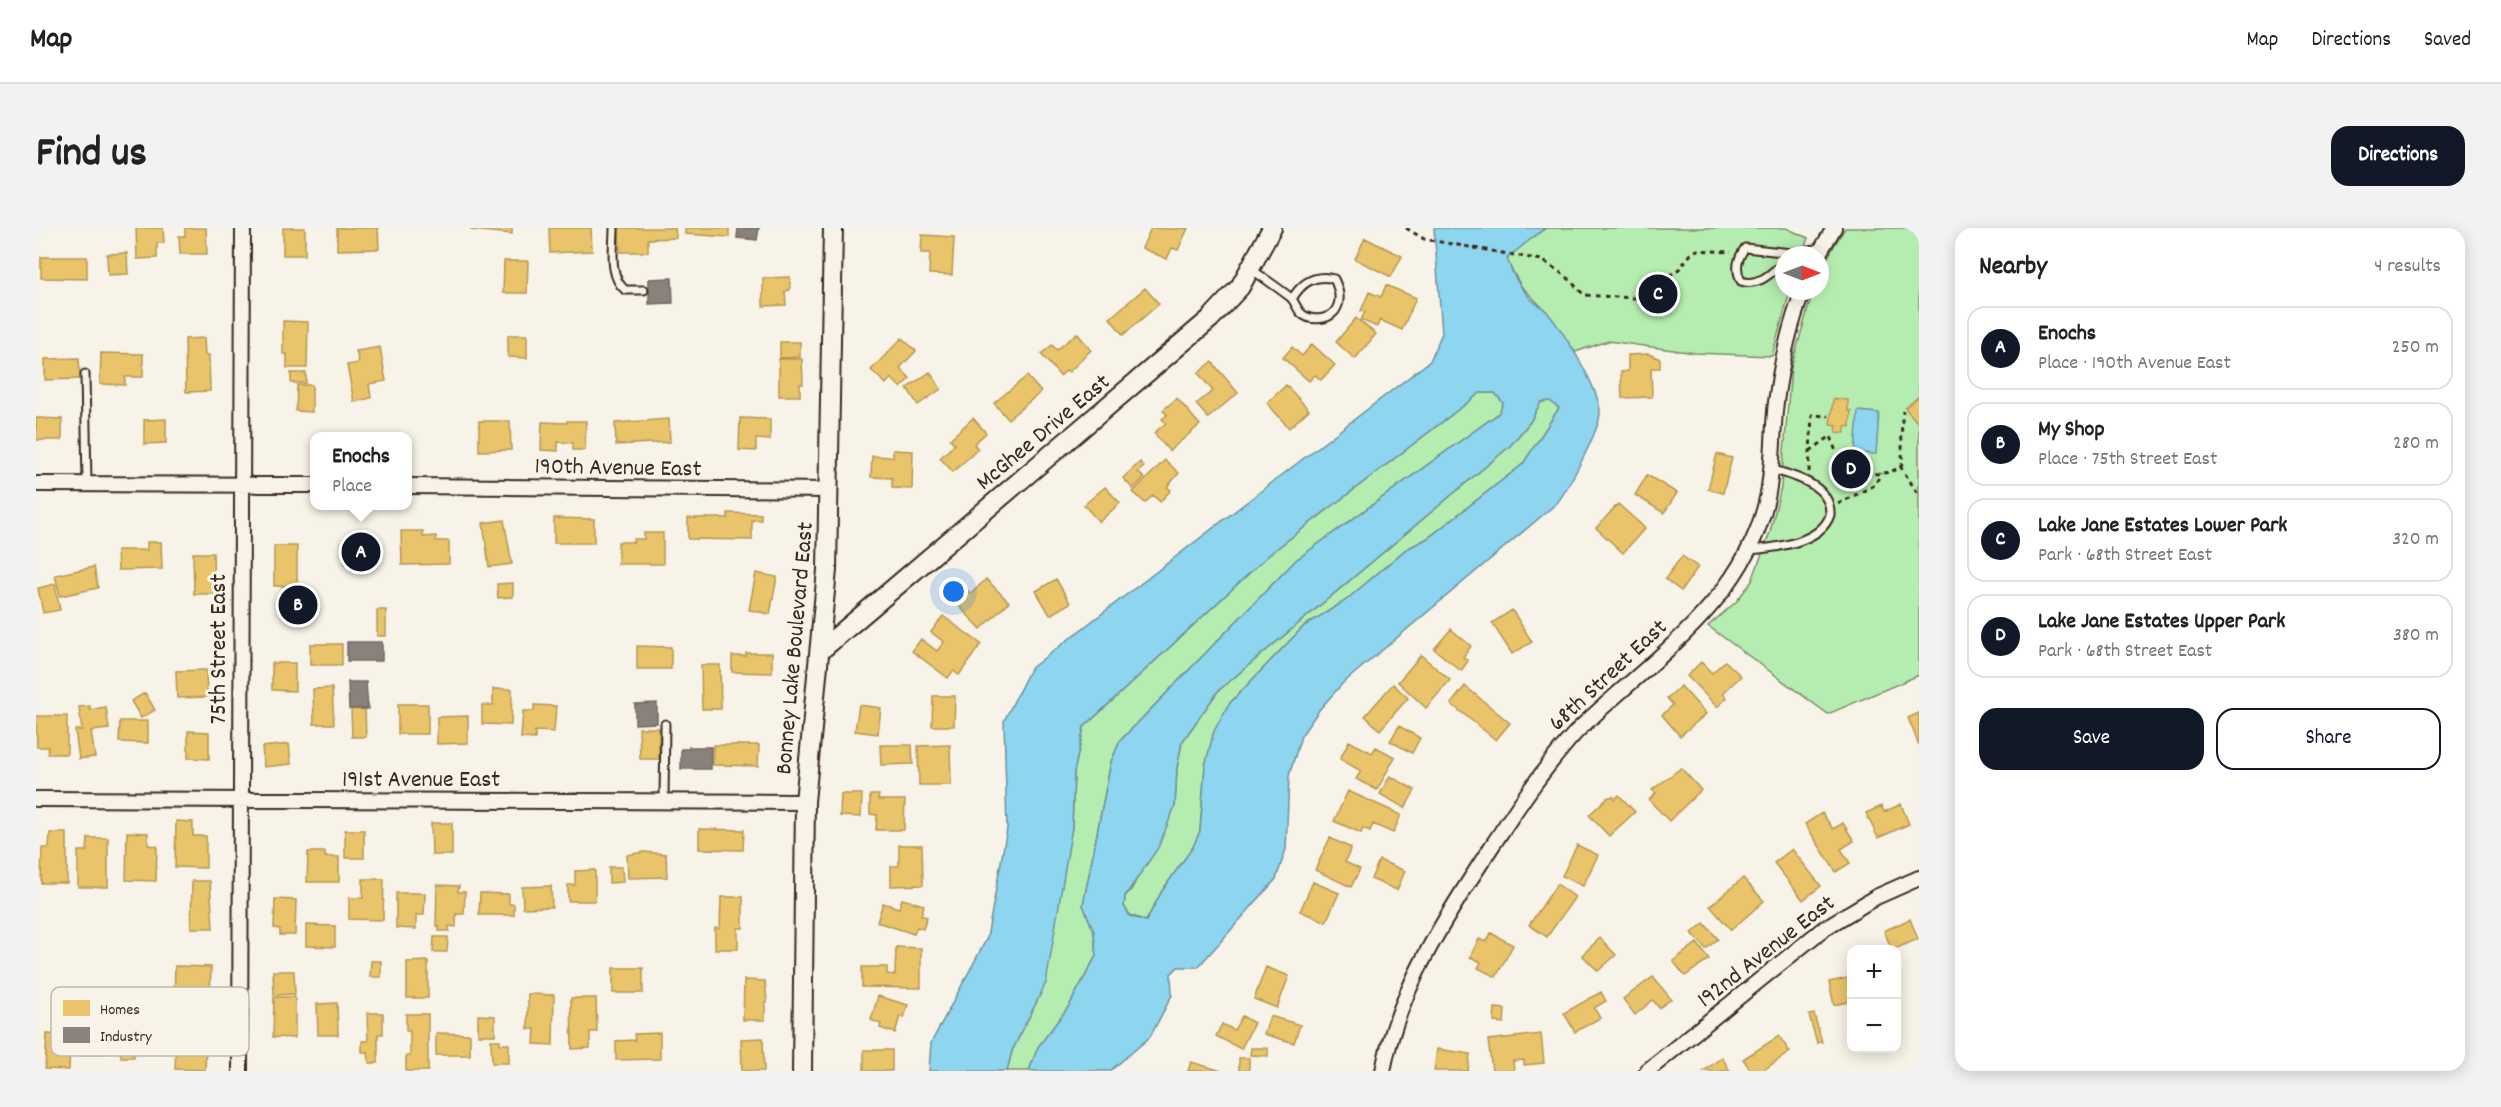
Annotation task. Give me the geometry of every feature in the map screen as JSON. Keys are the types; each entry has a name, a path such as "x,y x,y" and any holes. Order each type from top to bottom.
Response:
{"street":[{"name":"75th Street East","path":"240,987 240,484 243,228"},
{"name":"Bonney Lake Boulevard East","path":"802,1071 805,802 826,570 833,228"},
{"name":"McGhee Drive East","path":"820,651 1210,319 1227,303 1251,269 1272,228"},
{"path":"1824,246 1834,228"},
{"name":"68th Street East","path":"1383,1071 1395,1027 1441,927 1513,815 1557,753 1577,731 1713,605 1735,577 1749,550 1767,499 1772,469 1776,403 1787,342 1800,300"},
{"path":"36,483 310,485"},
{"name":"190th Avenue East","path":"412,486 828,490"},
{"name":"191st Avenue East","path":"36,799 805,802"},
{"name":"192nd Avenue East","path":"1647,1071 1823,929 1876,897 1919,878"},
{"name":"75th Street East","path":"240,1056 240,1071"}],"lane":[{"path":"614,228 614,274 617,283 625,290 644,290"},
{"path":"1775,251 1745,248 1741,253 1737,273 1741,281 1750,284 1775,270"},
{"path":"1251,269 1292,299 1301,314 1312,319 1324,318 1334,312 1339,302 1339,289 1334,279 1324,276 1311,279 1299,288 1292,299"},
{"path":"86,374 87,484"},
{"path":"1749,550 1784,547 1821,530 1828,521 1830,508 1828,500 1808,481 1772,469"},
{"path":"664,801 665,724"}],"path":[{"path":"1406,228 1424,239 1523,255 1555,267 1584,296 1635,298 1679,269 1697,250 1741,253"},
{"path":"1903,411 1900,466 1919,495"},
{"path":"1808,481 1812,415 1828,416"},
{"path":"1810,451 1831,436 1838,458 1848,467 1859,471 1881,473 1890,472 1900,466"},
{"path":"1830,508 1875,485 1881,473"}],"green space":[{"path":"1546,228 1786,228 1808,238 1805,246 1775,246 1775,300 1788,300 1772,356 1695,353 1608,341 1575,352 1547,312 1521,286 1507,261 1509,254"},
{"path":"1845,228 1919,228 1919,675 1828,714 1708,626 1736,602 1752,581 1770,532 1781,487 1791,368 1810,300 1829,300 1829,255"},
{"path":"1480,393 1495,393 1504,404 1499,413 1296,560 1120,741 1111,762 1083,905 1094,932 1096,956 1069,1006 1038,1047 1029,1071 1007,1071 1012,1051 1037,1001 1072,827 1074,772 1084,727 1271,553"},
{"path":"1550,401 1559,408 1523,464 1428,538 1405,550 1345,601 1304,626 1229,704 1214,732 1205,766 1200,831 1193,847 1162,891 1146,921 1130,915 1124,906 1125,896 1131,890 1175,806 1177,768 1182,742 1218,691 1510,446 1530,422 1541,402"}],"water":[{"path":"1434,228 1545,228 1507,258 1513,274 1523,289 1547,312 1571,346 1594,390 1600,413 1595,432 1562,496 1557,503 1342,684 1319,710 1301,736 1289,776 1286,849 1276,879 1198,967 1178,967 1171,974 1172,995 1150,1037 1110,1071 1029,1071 1038,1047 1069,1006 1096,956 1094,932 1083,905 1111,762 1120,741 1296,560 1499,413 1503,403 1495,393 1480,393 1271,553 1084,727 1074,772 1072,827 1046,983 1012,1051 1007,1071 929,1071 931,1043 987,938 1007,829 1004,721 1030,669 1430,361 1442,333","holes":["1550,401 1559,408 1523,464 1428,538 1405,550 1345,601 1304,626 1229,704 1214,731 1205,766 1200,831 1193,847 1162,891 1146,921 1130,916 1124,906 1125,896 1158,848 1175,806 1177,768 1182,742 1218,691 1510,446 1530,422 1541,402"]},
{"path":"1858,411 1879,413 1876,454 1855,453"}],"building: Homes":[{"path":"136,228 163,228 164,243 157,243 157,258 137,259"},
{"path":"185,228 206,228 207,254 180,254 179,236 185,236"},
{"path":"283,228 305,228 305,255 283,255"},
{"path":"337,228 378,228 379,249 337,250"},
{"path":"471,228 512,228 512,234 471,230"},
{"path":"549,228 591,228 592,251 550,253"},
{"path":"619,228 675,228 676,238 648,239 648,252 620,252"},
{"path":"685,228 729,228 729,237 685,234"},
{"path":"1151,228 1188,228 1178,250 1172,248 1167,259 1142,248"},
{"path":"922,235 954,237 952,275 929,274 930,253 921,253"},
{"path":"1365,238 1402,256 1391,277 1355,259"},
{"path":"127,253 128,274 108,275 107,254"},
{"path":"41,257 87,257 87,279 41,278"},
{"path":"504,261 528,261 527,293 503,293"},
{"path":"790,277 790,290 785,291 786,305 763,306 763,278"},
{"path":"1386,285 1416,298 1402,330 1380,320 1377,327 1361,320 1365,312 1361,311 1369,292 1381,297"},
{"path":"1145,288 1159,304 1123,335 1110,318"},
{"path":"1356,318 1376,334 1355,359 1336,342"},
{"path":"283,321 308,322 307,368 287,368 287,354 283,354"},
{"path":"1077,333 1091,350 1069,372 1067,370 1060,376 1041,354 1052,345 1057,350"},
{"path":"508,335 527,335 527,358 508,357"},
{"path":"204,338 205,355 209,355 210,391 186,392 185,339"},
{"path":"902,338 916,351 900,368 910,378 901,388 891,378 886,384 871,370"},
{"path":"780,342 800,342 800,357 780,358"},
{"path":"1312,344 1335,365 1321,380 1315,375 1309,381 1283,358 1292,347 1302,356"},
{"path":"380,347 386,381 369,384 371,398 354,402 347,365 359,363 356,351"},
{"path":"101,353 143,354 143,377 125,377 125,385 100,384"},
{"path":"1649,354 1660,359 1660,368 1651,368 1652,397 1622,398 1621,372 1628,371 1628,355"},
{"path":"79,358 80,379 45,380 45,359"},
{"path":"779,359 802,359 803,384 800,384 800,396 779,396"},
{"path":"1212,362 1238,393 1208,418 1196,404 1213,391 1198,373"},
{"path":"930,372 941,389 918,405 907,388"},
{"path":"291,373 306,373 306,383 291,383"},
{"path":"1027,376 1041,392 1008,419 994,403"},
{"path":"297,385 312,385 312,412 296,411"},
{"path":"1286,385 1309,410 1289,428 1267,403"},
{"path":"1919,396 1919,424 1905,408"},
{"path":"1177,398 1200,425 1169,451 1154,433 1166,423 1162,419 1167,415 1163,410"},
{"path":"1833,399 1848,400 1848,411 1851,411 1850,427 1845,426 1845,433 1836,432 1837,425 1830,424"},
{"path":"36,418 62,419 62,440 36,440"},
{"path":"740,418 770,419 770,440 756,439 756,451 739,450"},
{"path":"973,418 986,433 974,444 978,449 953,472 940,458 955,444 950,439"},
{"path":"166,419 166,443 144,444 144,420"},
{"path":"669,419 670,442 616,445 615,423"},
{"path":"479,421 510,421 511,450 479,451"},
{"path":"567,421 586,421 585,450 573,450 573,443 558,442 558,451 541,450 542,422 567,423"},
{"path":"893,450 913,451 912,489 892,488 892,478 871,477 872,456 893,457"},
{"path":"1717,454 1732,458 1723,493 1708,489"},
{"path":"1165,460 1179,473 1167,487 1171,490 1160,502 1153,495 1145,503 1133,492"},
{"path":"1140,462 1144,467 1138,472 1144,478 1133,489 1123,478"},
{"path":"1647,475 1677,493 1664,513 1635,495"},
{"path":"1105,487 1120,503 1099,522 1084,505"},
{"path":"1618,504 1645,528 1623,553 1596,528"},
{"path":"728,513 761,514 761,520 752,520 752,540 688,539 688,518 728,518"},
{"path":"554,518 594,519 594,543 554,543"},
{"path":"504,520 512,564 489,567 483,523"},
{"path":"401,531 423,531 423,537 436,536 436,541 449,541 449,564 402,565"},
{"path":"644,533 663,533 663,564 618,564 618,542 634,542 634,539 644,539"},
{"path":"377,539 379,561 345,564 342,543"},
{"path":"147,542 161,542 162,569 118,570 117,550 147,550"},
{"path":"274,546 297,546 297,586 274,586"},
{"path":"193,553 213,553 214,594 194,594"},
{"path":"1682,556 1698,567 1681,591 1665,579"},
{"path":"94,567 98,588 60,596 55,575"},
{"path":"756,573 777,577 770,614 749,610"},
{"path":"986,579 1009,602 981,629 955,602 967,590 971,594"},
{"path":"1056,579 1070,603 1050,615 1036,591"},
{"path":"513,583 513,597 498,598 497,584"},
{"path":"55,584 60,610 43,613 38,588"},
{"path":"377,610 386,610 386,636 377,636"},
{"path":"1512,610 1532,642 1512,654 1492,623"},
{"path":"943,616 981,644 959,675 953,671 948,678 912,651 921,639 937,651 944,642 931,632"},
{"path":"1451,629 1471,646 1463,657 1468,661 1461,671 1434,649"},
{"path":"310,644 342,644 342,665 310,665"},
{"path":"637,646 671,647 671,669 637,669"},
{"path":"746,653 772,653 772,673 732,672 732,656 746,656"},
{"path":"1421,655 1450,680 1426,708 1398,682"},
{"path":"1725,661 1741,676 1723,693 1727,698 1717,707 1687,676 1701,662 1712,673"},
{"path":"272,663 295,663 295,691 272,690"},
{"path":"701,665 720,665 721,709 702,709"},
{"path":"206,670 207,697 177,698 176,671"},
{"path":"1393,684 1408,698 1380,730 1365,716"},
{"path":"1465,686 1510,723 1496,740 1451,704"},
{"path":"1681,686 1706,714 1680,736 1662,715 1673,705 1667,698"},
{"path":"332,688 334,724 314,724 313,689"},
{"path":"493,689 512,689 511,725 482,724 482,705 493,705"},
{"path":"145,693 155,710 141,718 131,701"},
{"path":"933,696 955,696 954,726 932,726"},
{"path":"398,704 428,704 428,734 398,734"},
{"path":"534,705 556,706 554,732 535,731 535,739 521,738 523,711 534,711"},
{"path":"859,705 881,708 878,734 855,731"},
{"path":"90,706 90,710 106,707 109,729 91,731 95,757 79,759 75,730 82,730 79,707"},
{"path":"351,709 365,709 366,737 352,737"},
{"path":"1919,713 1919,745 1908,718"},
{"path":"36,716 67,716 67,754 48,754 48,747 37,747"},
{"path":"468,716 468,743 437,744 437,717"},
{"path":"120,721 148,721 148,743 119,742"},
{"path":"1399,726 1420,738 1412,753 1390,741"},
{"path":"639,728 659,728 659,759 640,759"},
{"path":"188,731 209,732 209,759 188,758"},
{"path":"1349,741 1372,753 1376,747 1395,757 1377,790 1356,779 1361,771 1340,759"},
{"path":"289,744 291,764 264,767 262,747"},
{"path":"713,745 759,745 758,766 713,765"},
{"path":"880,745 912,745 913,764 881,765"},
{"path":"950,745 951,785 919,785 918,746"},
{"path":"1681,768 1701,790 1669,821 1649,800 1656,793 1652,790"},
{"path":"1390,776 1415,790 1405,808 1380,794"},
{"path":"1348,791 1401,815 1393,833 1373,824 1370,831 1363,828 1361,833 1334,821"},
{"path":"841,794 862,794 861,817 840,816"},
{"path":"870,795 879,795 878,800 905,800 904,830 876,830 877,815 870,814"},
{"path":"1619,795 1635,812 1609,836 1589,815 1607,798 1613,796 1615,799"},
{"path":"1901,804 1909,824 1878,838 1866,813 1882,806 1884,812"},
{"path":"1822,813 1833,829 1843,823 1854,841 1841,849 1850,863 1836,872 1805,824"},
{"path":"176,821 193,822 193,836 206,836 206,868 175,867"},
{"path":"431,823 452,823 452,855 432,855"},
{"path":"699,829 744,830 743,850 699,849"},
{"path":"345,830 364,830 364,858 345,858"},
{"path":"127,832 148,833 148,845 157,846 156,881 126,880"},
{"path":"50,833 67,833 67,883 41,883 42,848 49,848"},
{"path":"88,838 108,838 108,887 78,887 78,851 87,851"},
{"path":"1330,838 1351,848 1345,862 1360,869 1351,887 1315,870"},
{"path":"899,845 922,845 923,885 891,886 891,866 899,866"},
{"path":"1577,845 1598,855 1583,886 1562,876"},
{"path":"1792,849 1821,886 1803,900 1774,863"},
{"path":"308,852 325,852 325,857 339,857 339,882 307,882"},
{"path":"644,852 666,854 667,877 628,878 627,855"},
{"path":"1379,860 1405,871 1397,890 1371,879"},
{"path":"609,867 622,867 623,882 609,883"},
{"path":"595,870 595,901 568,901 568,885 575,885 575,871"},
{"path":"1743,878 1764,901 1731,930 1710,906"},
{"path":"363,879 384,879 383,920 349,919 349,898 363,898"},
{"path":"192,881 210,881 213,928 191,928"},
{"path":"1313,882 1339,893 1326,922 1300,911"},
{"path":"1557,884 1575,897 1547,937 1529,925"},
{"path":"437,885 459,886 458,892 465,892 464,914 456,914 456,927 449,926 449,931 439,931 439,926 436,926"},
{"path":"551,886 552,907 523,908 522,887"},
{"path":"396,893 425,893 424,915 416,915 416,929 396,928"},
{"path":"480,893 509,894 509,904 514,904 514,915 479,915"},
{"path":"721,897 743,897 743,928 738,928 738,949 715,949 715,928 720,928"},
{"path":"275,899 296,900 295,935 280,935 280,929 274,928"},
{"path":"902,899 924,905 921,915 927,917 923,929 917,927 914,934 877,922 883,903 899,908"},
{"path":"1910,919 1918,939 1901,946 1890,945 1884,931"},
{"path":"1704,923 1718,939 1706,949 1692,933"},
{"path":"306,925 335,926 335,947 306,946"},
{"path":"1491,933 1513,945 1496,977 1478,968 1481,962 1470,957 1479,939 1486,942"},
{"path":"434,937 448,937 447,952 433,952"},
{"path":"1600,938 1616,955 1598,971 1582,955"},
{"path":"1697,943 1709,959 1685,976 1673,961"},
{"path":"896,947 921,948 921,988 862,987 862,967 887,967 887,974 895,975"},
{"path":"371,961 381,961 381,977 370,977"},
{"path":"428,961 428,998 407,998 407,962"},
{"path":"175,966 211,967 210,987 174,987"},
{"path":"1266,967 1289,976 1277,1008 1254,999"},
{"path":"613,968 643,968 643,993 613,993"},
{"path":"273,971 294,971 295,994 274,995"},
{"path":"1653,977 1671,999 1659,1008 1653,1000 1635,1015 1623,999"},
{"path":"1847,978 1847,1002 1834,1005 1829,982"},
{"path":"744,980 765,981 767,1002 765,1002 765,1020 743,1020"},
{"path":"1601,992 1606,1001 1594,1008 1600,1018 1575,1032 1564,1013"},
{"path":"528,994 554,995 553,1045 534,1044 535,1029 528,1029"},
{"path":"878,996 908,1005 904,1018 900,1016 895,1033 880,1028 881,1024 871,1020"},
{"path":"274,997 295,997 295,1038 273,1037"},
{"path":"571,998 596,998 597,1032 590,1032 590,1048 572,1049"},
{"path":"337,1003 338,1035 318,1035 317,1004"},
{"path":"1495,1008 1505,1009 1504,1023 1494,1022"},
{"path":"367,1013 383,1013 383,1034 378,1034 378,1063 369,1063 368,1052 362,1052 362,1041 368,1041"},
{"path":"406,1014 428,1014 428,1071 406,1071 406,1056 410,1056 410,1031 406,1031"},
{"path":"1814,1014 1822,1042 1817,1043 1809,1015"},
{"path":"478,1015 495,1016 495,1035 478,1035"},
{"path":"1242,1016 1254,1023 1241,1049 1216,1036 1222,1024 1234,1030"},
{"path":"1270,1016 1300,1025 1294,1043 1264,1034"},
{"path":"436,1033 470,1034 470,1055 436,1055"},
{"path":"660,1033 660,1059 616,1060 616,1041 635,1040 634,1034"},
{"path":"47,1034 51,1034 51,1056 69,1056 69,1070 45,1069"},
{"path":"1541,1034 1544,1063 1524,1065 1524,1060 1513,1061 1514,1071 1492,1071 1488,1040"},
{"path":"1779,1036 1790,1052 1762,1071 1751,1071 1743,1059"},
{"path":"763,1038 764,1071 742,1071 741,1039"},
{"path":"491,1040 500,1040 500,1044 509,1044 509,1063 492,1063"},
{"path":"1251,1048 1268,1048 1268,1056 1250,1055"},
{"path":"1437,1049 1470,1054 1468,1071 1434,1071"},
{"path":"864,1050 892,1050 892,1071 864,1071"},
{"path":"176,1056 206,1056 205,1070 175,1069"},
{"path":"1722,1057 1730,1071 1704,1071"},
{"path":"1239,1058 1249,1058 1249,1071 1239,1071"},
{"path":"1191,1062 1222,1071 1188,1071"}],"building: Industry":[{"path":"738,228 759,228 757,240 737,238"},
{"path":"672,278 673,303 649,304 649,279"},
{"path":"289,592 308,593 308,618 289,617"},
{"path":"347,642 382,642 382,661 347,661"},
{"path":"348,682 366,682 368,709 349,709"},
{"path":"657,703 657,723 635,724 635,704"},
{"path":"689,747 711,747 711,769 681,769 681,749 689,749"}],"place":[{"name":"Lake Jane Estates Lower Park","path":"1658,294"},
{"name":"Lake Jane Estates Upper Park","path":"1851,469"},
{"name":"Enochs","path":"361,552"},
{"name":"My Shop","path":"298,605"}]}
